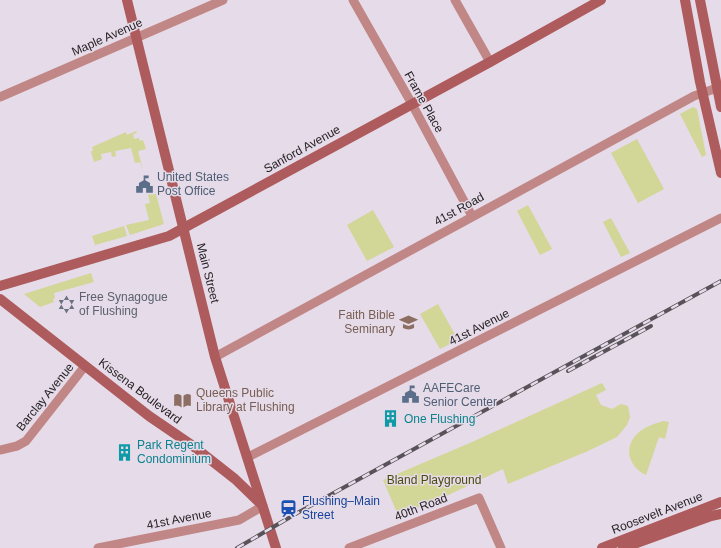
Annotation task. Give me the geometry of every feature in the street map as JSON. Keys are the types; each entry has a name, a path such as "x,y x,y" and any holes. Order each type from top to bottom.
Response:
{"main road":[{"name":"Main Street","path":"127,0 215,357 276,548"},
{"name":"Sanford Avenue","path":"0,286 169,236 184,229 601,0"},
{"path":"685,0 703,93 721,173"},
{"path":"700,0 721,107"},
{"name":"Kissena Boulevard","path":"0,299 149,416 193,446 235,479 263,506"},
{"name":"Roosevelt Avenue","path":"602,548 721,502"},
{"name":"Roosevelt Avenue","path":"623,548 696,521 721,514"}],"street":[{"name":"Maple Avenue","path":"0,97 223,0"},
{"name":"Frame Place","path":"353,0 412,104 472,216"},
{"path":"455,0 490,62"},
{"name":"41st Road","path":"215,357 694,96 717,88"},
{"name":"41st Avenue","path":"248,457 721,218"},
{"name":"Barclay Avenue","path":"0,450 17,446 26,441 85,366"},
{"name":"40th Road","path":"349,548 479,498 500,548"},
{"name":"41st Avenue","path":"98,548 239,520 263,506"}],"green space":[{"path":"693,107 697,109 706,155 702,157 680,114"},
{"path":"136,131 137,133 133,134 134,139 139,138 140,141 143,140 146,149 138,151 143,170 140,162 135,163 131,148 115,151 116,156 112,157 111,152 101,154 102,159 94,162 91,152 93,150 92,147 126,132 127,135"},
{"path":"637,139 664,189 638,203 611,153"},
{"path":"150,193 156,194 164,224 130,235 126,225 149,220 145,204 150,203 148,195"},
{"path":"528,205 552,249 540,255 517,211"},
{"path":"373,210 394,247 367,261 347,225"},
{"path":"611,218 630,253 621,257 603,222"},
{"path":"124,226 127,236 95,245 92,236"},
{"path":"91,273 94,282 54,293 54,302 40,307 24,294"},
{"path":"438,304 458,340 440,349 420,314"},
{"name":"Bland Playground","path":"602,383 606,390 596,395 601,405 612,409 621,404 628,406 630,417 627,425 617,437 588,451 508,484 503,469 440,499 398,515 383,480 472,442"},
{"path":"663,421 669,422 665,439 659,437 646,475 640,472 632,462 629,451 630,445 637,434 643,429"}],"railway":[{"path":"237,548 299,512 721,281"},
{"path":"568,371 651,326"}],"place":[{"name":"United States Post Office","path":"144,184"},
{"name":"Free Synagogue of Flushing","path":"66,304"},
{"name":"Faith Bible Seminary","path":"408,322"},
{"name":"AAFECare Senior Center","path":"410,395"},
{"name":"Queens Public Library at Flushing","path":"183,400"},
{"name":"One Flushing","path":"391,419"},
{"name":"Park Regent Condominium","path":"124,452"},
{"name":"Flushing–Main Street","path":"289,508"}]}
